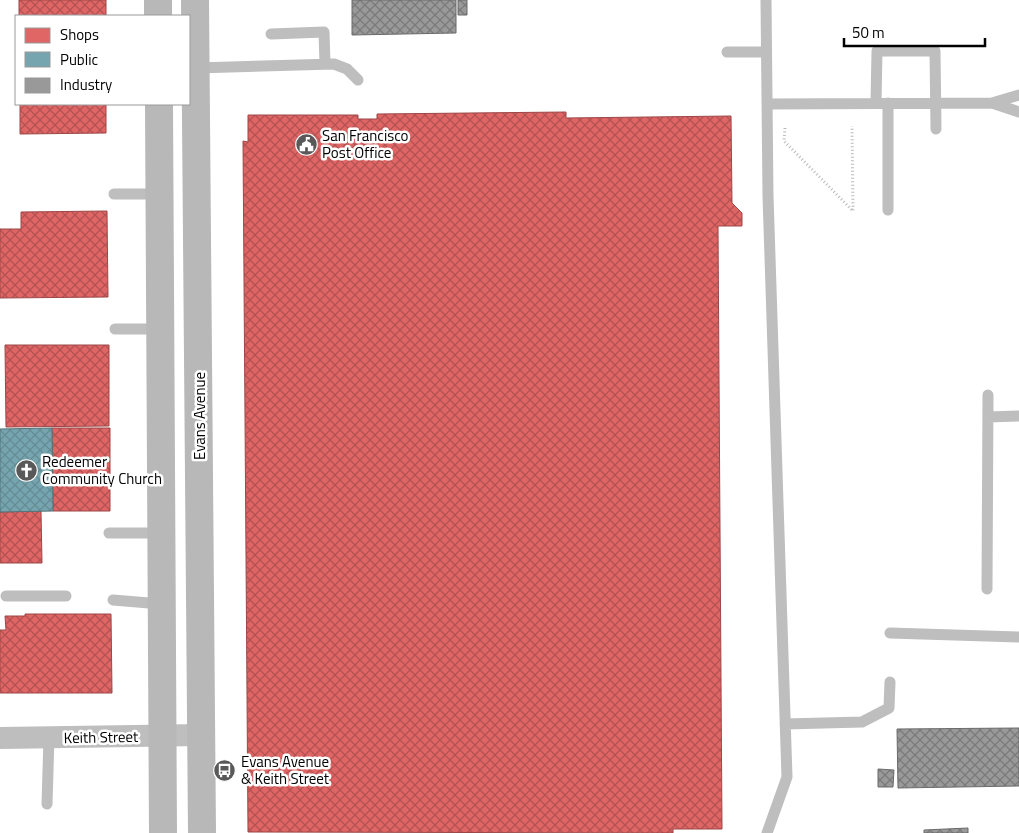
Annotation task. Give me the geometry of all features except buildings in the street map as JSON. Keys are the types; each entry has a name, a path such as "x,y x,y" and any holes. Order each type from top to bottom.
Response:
{"main road":[{"path":"158,0 158,15"},
{"name":"Evans Avenue","path":"195,0 192,68 202,833"},
{"path":"159,105 164,736 163,833"}],"street":[{"name":"Keith Street","path":"0,738 201,735"}],"lane":[{"path":"766,0 767,104 787,777 767,833"},
{"path":"271,34 324,32 325,64"},
{"path":"876,103 877,51 935,51 936,129"},
{"path":"728,52 766,52"},
{"path":"192,68 340,65 358,80"},
{"path":"992,103 1019,95"},
{"path":"888,103 888,210"},
{"path":"767,104 992,103 1019,112"},
{"path":"114,194 160,194"},
{"path":"115,329 161,329"},
{"path":"987,588 988,395"},
{"path":"988,417 1019,416"},
{"path":"109,533 162,533"},
{"path":"6,596 66,596"},
{"path":"114,600 163,604"},
{"path":"890,633 1019,637"},
{"path":"785,724 862,722 889,708 890,682"},
{"path":"47,804 49,737"}],"path":[{"path":"785,128 784,141 853,210 852,126"}],"place":[{"name":"San Francisco Post Office","path":"306,144"},
{"name":"Redeemer Community Church","path":"26,470"},
{"name":"Evans Avenue & Keith Street","path":"225,770"}]}
